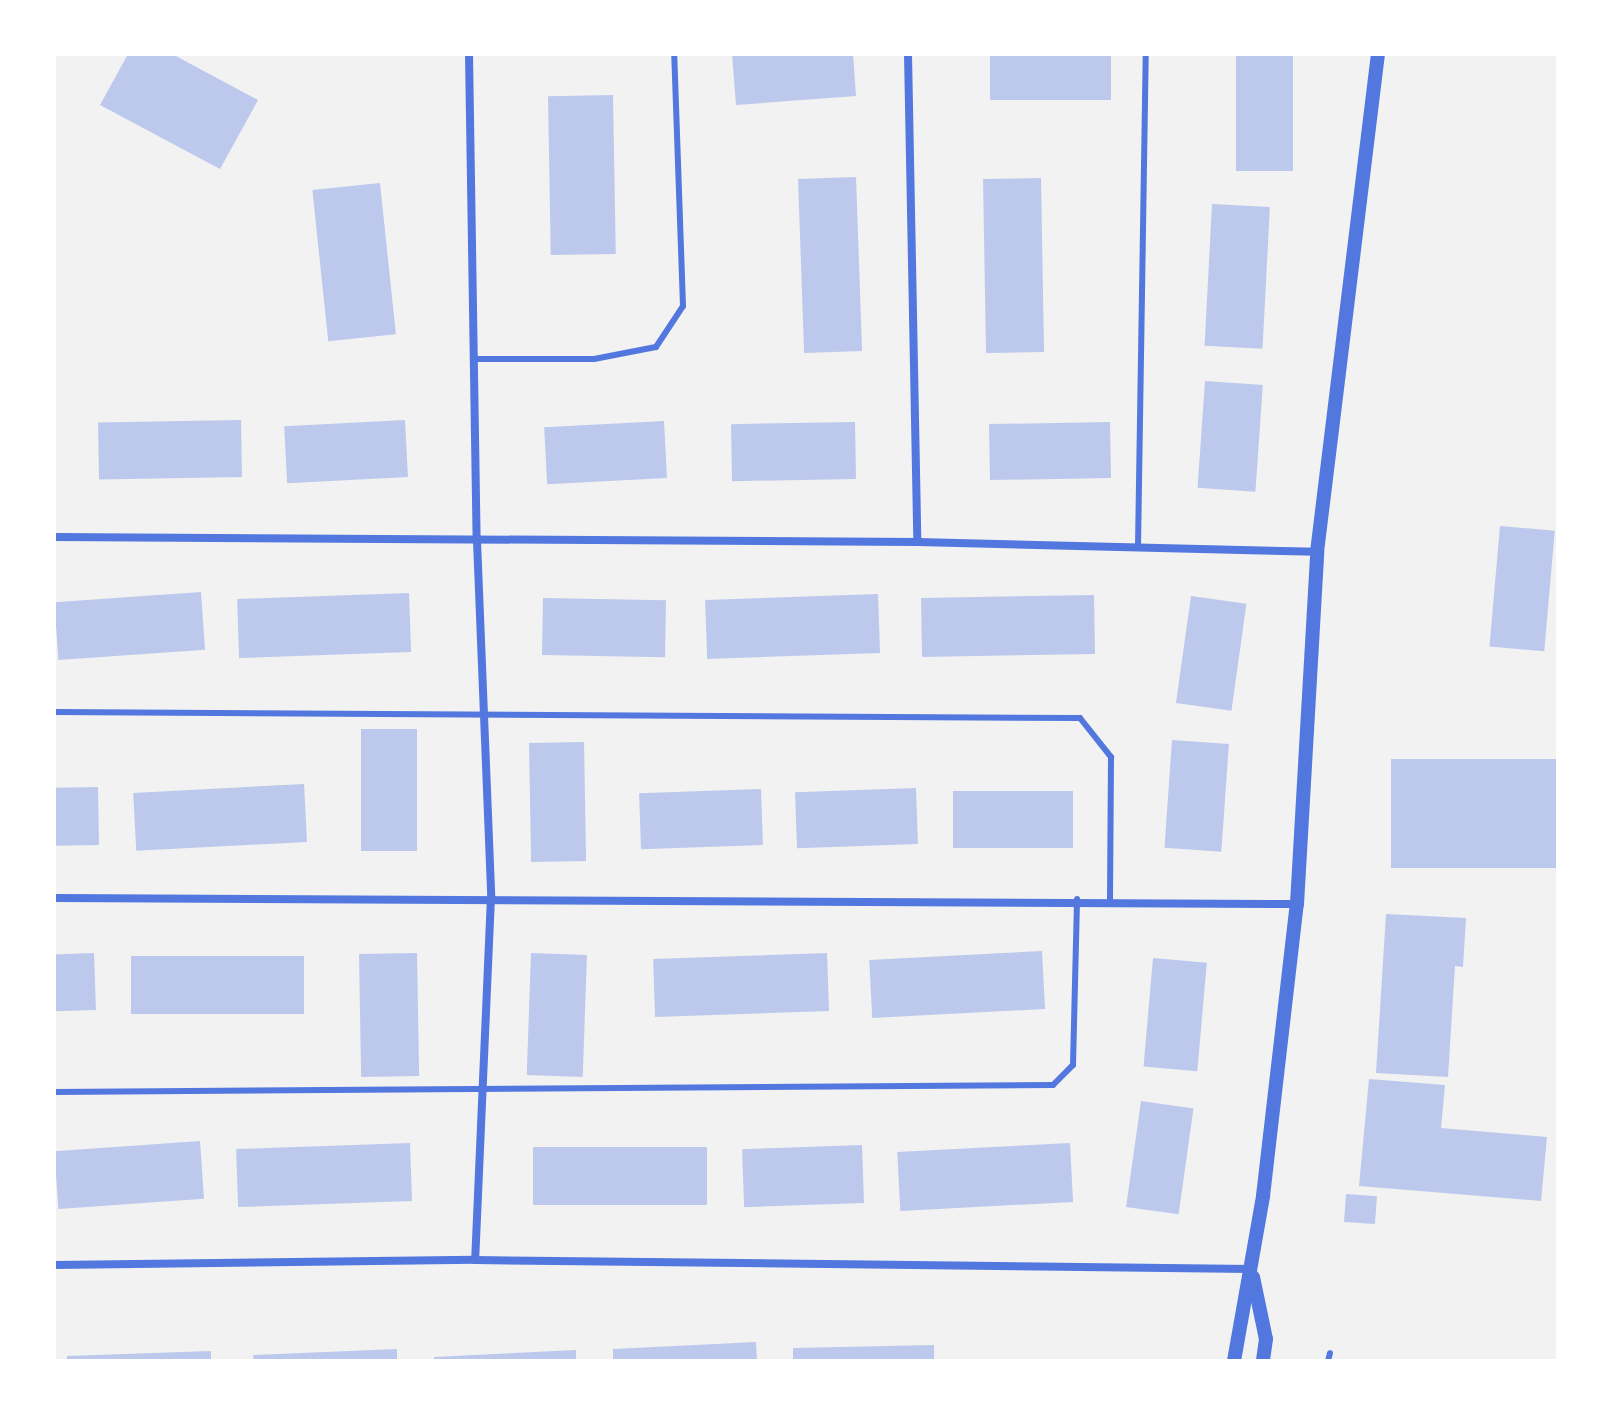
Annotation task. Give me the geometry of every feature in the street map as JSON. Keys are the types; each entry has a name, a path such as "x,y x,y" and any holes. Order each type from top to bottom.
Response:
{"street":[{"path":"469,54 477,541 491,897 475,1260"},
{"path":"908,54 917,542"},
{"path":"1234,1361 1251,1269 1297,904 1317,552 1378,54"},
{"path":"54,537 917,542 1317,552"},
{"path":"54,898 1077,899 1297,904"},
{"path":"54,1265 475,1260 1251,1269"},
{"path":"1251,1269 1266,1339 1263,1361"}],"lane":[{"path":"474,359 594,359 656,347 683,306 674,54"},
{"path":"1138,547 1146,54"},
{"path":"54,712 483,712 1080,718 1111,757 1110,900"},
{"path":"54,1092 1053,1085 1073,1065 1077,899"}],"building":[{"path":"128,54 172,54 258,100 220,169 100,105"},
{"path":"732,54 853,54 856,96 736,105"},
{"path":"990,54 1111,54 1111,100 990,100"},
{"path":"1236,54 1293,54 1293,171 1236,171"},
{"path":"613,95 616,254 551,255 548,96"},
{"path":"856,177 862,351 804,353 798,179"},
{"path":"1041,178 1044,352 986,353 983,179"},
{"path":"380,183 396,334 328,341 312,190"},
{"path":"1212,204 1270,207 1262,349 1205,346"},
{"path":"1205,381 1263,385 1255,492 1198,488"},
{"path":"241,420 242,477 99,479 98,422"},
{"path":"405,420 408,477 287,483 284,426"},
{"path":"664,421 667,478 547,484 544,427"},
{"path":"855,422 856,479 732,481 731,424"},
{"path":"1110,422 1111,478 990,480 989,424"},
{"path":"1500,526 1555,531 1544,651 1489,647"},
{"path":"201,592 205,650 58,660 54,602"},
{"path":"409,593 411,652 239,658 237,599"},
{"path":"878,594 880,653 707,659 705,600"},
{"path":"1094,595 1095,654 922,657 921,598"},
{"path":"1191,596 1246,604 1231,711 1176,703"},
{"path":"543,598 666,600 665,657 542,655"},
{"path":"361,729 417,729 417,851 361,851"},
{"path":"1172,740 1229,744 1221,852 1164,848"},
{"path":"584,742 586,861 531,862 529,743"},
{"path":"1391,759 1558,759 1558,868 1391,868"},
{"path":"304,784 307,842 136,851 133,793"},
{"path":"98,787 99,845 55,846 54,788"},
{"path":"916,788 918,844 797,848 795,792"},
{"path":"761,789 763,845 641,849 639,793"},
{"path":"953,791 1073,791 1073,848 953,848"},
{"path":"1386,914 1466,918 1463,967 1455,966 1448,1077 1376,1073"},
{"path":"1042,951 1045,1009 872,1018 869,960"},
{"path":"94,953 96,1010 56,1011 54,954"},
{"path":"417,953 419,1076 361,1077 359,954"},
{"path":"531,953 587,955 583,1077 527,1075"},
{"path":"827,953 829,1011 655,1017 653,959"},
{"path":"131,956 304,956 304,1014 131,1014"},
{"path":"1153,958 1207,963 1197,1071 1144,1067"},
{"path":"1369,1079 1445,1085 1441,1128 1547,1137 1541,1201 1359,1186"},
{"path":"1141,1101 1193,1108 1179,1214 1126,1207"},
{"path":"200,1141 204,1199 58,1209 54,1151"},
{"path":"410,1143 412,1201 238,1207 236,1149"},
{"path":"1070,1143 1073,1202 900,1211 897,1152"},
{"path":"862,1145 864,1203 744,1207 742,1149"},
{"path":"533,1147 707,1147 707,1205 533,1205"},
{"path":"1346,1194 1377,1196 1375,1224 1344,1222"},
{"path":"756,1342 757,1361 613,1361 613,1349"},
{"path":"934,1345 934,1361 793,1361 793,1348"},
{"path":"397,1349 397,1361 254,1361 253,1355"},
{"path":"576,1350 576,1361 434,1361 434,1357"},
{"path":"211,1351 211,1361 67,1361 67,1356"}]}
